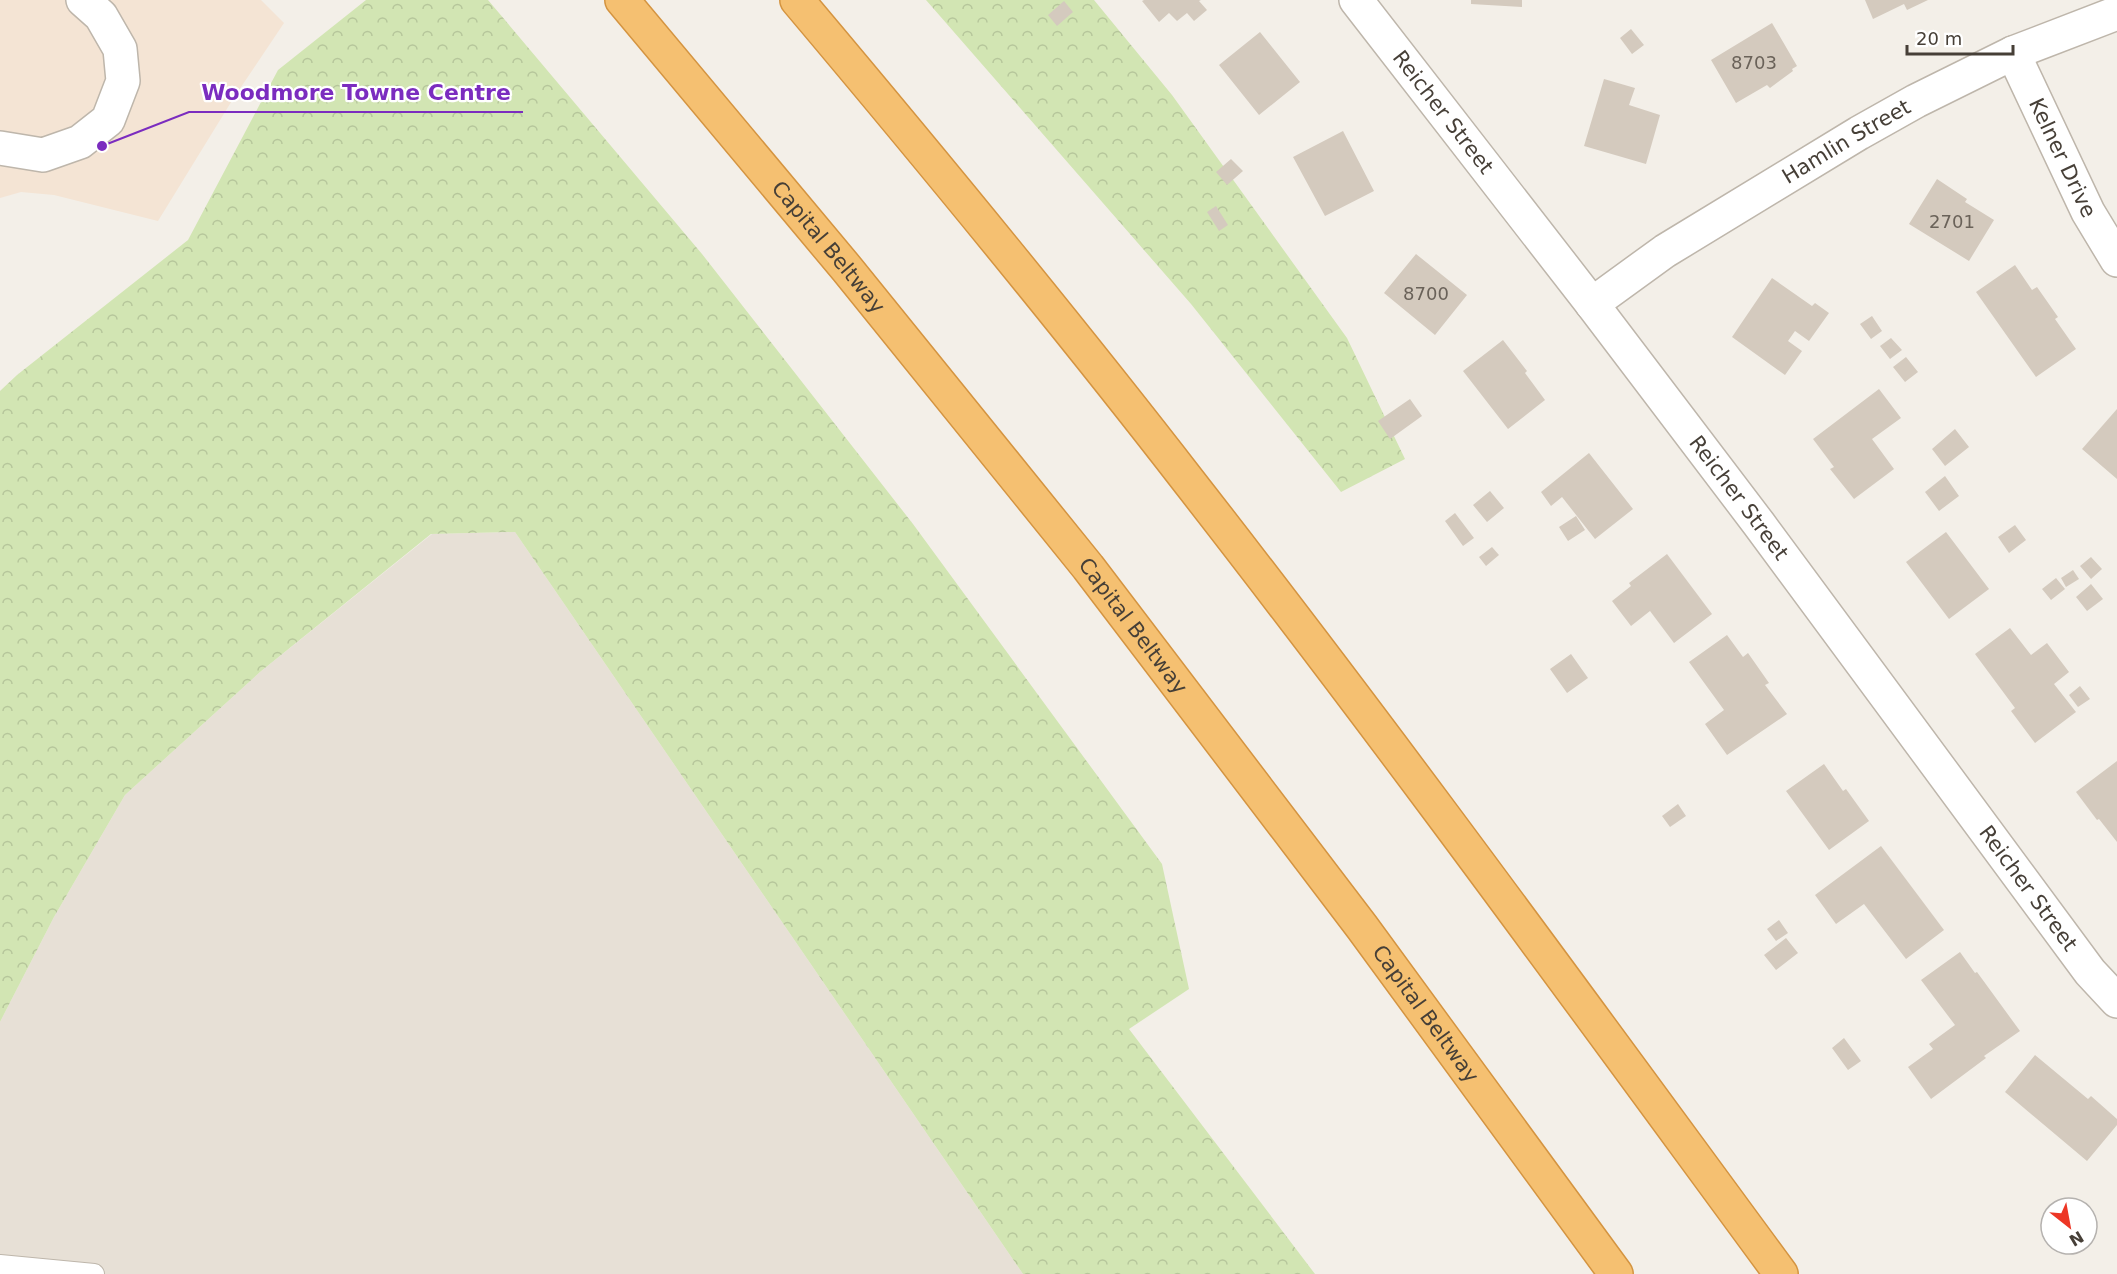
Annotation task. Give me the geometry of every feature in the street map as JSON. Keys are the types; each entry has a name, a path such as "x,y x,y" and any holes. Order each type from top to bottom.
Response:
{"highway":[{"name":"Capital Beltway","path":"621,0 848,269 1088,567 1362,927 1616,1274"},
{"path":"796,0 953,185 1198,492 1468,849 1781,1274"}],"street":[{"path":"0,148 43,155 80,142 108,120 123,81 120,49 101,16 82,0"},
{"name":"Reicher Street","path":"1356,0 1759,524 2090,972 2117,1001"},
{"name":"Hamlin Street","path":"1592,304 1665,251 1859,133 2013,53 2117,14"},
{"name":"Kelner Drive","path":"2013,53 2078,194 2117,260"}],"lane":[{"path":"0,1265 94,1274"}],"shaded area":[{"path":"0,0 261,0 284,23 233,99 158,221 54,195 21,192 0,198"},
{"path":"515,532 1023,1274 0,1274 0,1022 54,917 125,795 260,672 432,534"}],"green space":[{"path":"366,0 488,0 702,254 913,524 1162,864 1189,989 1129,1029 1315,1274 1023,1274 515,532 431,534 260,672 125,795 54,917 0,1022 0,391 17,375 188,240 278,70"},
{"path":"926,0 1094,0 1172,95 1347,338 1405,459 1341,492 1191,304"}],"building":[{"path":"1201,0 1199,1 1207,10 1194,21 1187,13 1177,21 1169,13 1159,22 1142,1"},
{"path":"1471,0 1522,0 1522,7 1471,4"},
{"path":"1865,0 1928,0 1907,10 1904,4 1873,19"},
{"path":"1064,1 1073,12 1057,26 1048,15"},
{"path":"1772,23 1797,66 1770,88 1767,85 1736,103 1711,60"},
{"path":"1631,29 1644,45 1632,54 1620,38"},
{"path":"1260,32 1300,82 1259,115 1219,65"},
{"path":"1604,79 1635,88 1629,105 1660,115 1646,164 1584,146"},
{"path":"1343,131 1374,191 1325,216 1293,157"},
{"path":"1231,159 1243,171 1227,185 1216,172"},
{"path":"1937,179 1967,199 1965,202 1994,220 1969,261 1909,224"},
{"path":"1216,206 1228,225 1219,231 1207,212"},
{"path":"1416,254 1467,295 1435,335 1384,293"},
{"path":"2015,265 2032,290 2037,287 2058,317 2055,319 2076,349 2036,377 1976,292"},
{"path":"1772,278 1812,306 1815,303 1829,313 1809,341 1795,331 1788,341 1802,351 1785,375 1732,337"},
{"path":"1872,316 1882,331 1871,339 1860,324"},
{"path":"1891,338 1902,350 1890,359 1880,346"},
{"path":"1503,340 1527,371 1525,373 1545,400 1508,429 1463,371"},
{"path":"1906,357 1918,372 1905,382 1893,367"},
{"path":"1879,389 1901,418 1872,439 1894,469 1854,499 1830,469 1834,467 1813,439"},
{"path":"1410,399 1422,416 1390,439 1378,421"},
{"path":"2117,409 2117,479 2082,449"},
{"path":"1955,429 1969,447 1945,466 1932,449"},
{"path":"1589,453 1633,509 1595,539 1562,497 1551,506 1541,492"},
{"path":"1945,476 1959,496 1939,511 1925,492"},
{"path":"1490,491 1504,508 1487,522 1473,505"},
{"path":"1455,513 1474,538 1463,546 1445,521"},
{"path":"1576,516 1585,530 1568,541 1559,527"},
{"path":"2015,525 2026,540 2009,553 1998,537"},
{"path":"1946,532 1989,589 1949,619 1906,562"},
{"path":"1492,547 1499,555 1486,566 1479,557"},
{"path":"1667,554 1712,614 1674,643 1650,611 1631,626 1612,601 1631,586 1629,583"},
{"path":"2091,557 2102,569 2091,579 2080,566"},
{"path":"2073,570 2079,579 2066,587 2061,578"},
{"path":"2056,578 2065,589 2051,600 2042,589"},
{"path":"2091,584 2103,599 2087,611 2076,597"},
{"path":"2010,628 2031,655 2047,643 2069,672 2054,684 2076,712 2035,743 2011,711 2015,708 1975,654"},
{"path":"1727,635 1743,657 1748,653 1769,683 1765,685 1787,714 1727,755 1705,724 1724,710 1689,662"},
{"path":"1571,654 1588,678 1567,693 1550,669"},
{"path":"2080,686 2090,699 2078,707 2069,695"},
{"path":"2117,761 2117,842 2076,792"},
{"path":"1824,764 1843,791 1846,789 1869,821 1829,850 1786,791"},
{"path":"1678,804 1686,816 1670,827 1662,816"},
{"path":"1881,846 1944,930 1906,959 1864,904 1836,924 1815,895"},
{"path":"1779,920 1788,933 1776,941 1767,929"},
{"path":"1786,938 1798,953 1776,970 1764,955"},
{"path":"1960,952 2020,1031 1984,1056 1986,1058 1931,1099 1908,1067 1933,1049 1929,1044 1955,1025 1921,980"},
{"path":"1844,1038 1861,1061 1848,1070 1832,1048"},
{"path":"2035,1055 2088,1099 2091,1096 2117,1119 2117,1125 2087,1161 2005,1092"}],"place":[{"name":"Woodmore Towne Centre","path":"102,146"}]}
